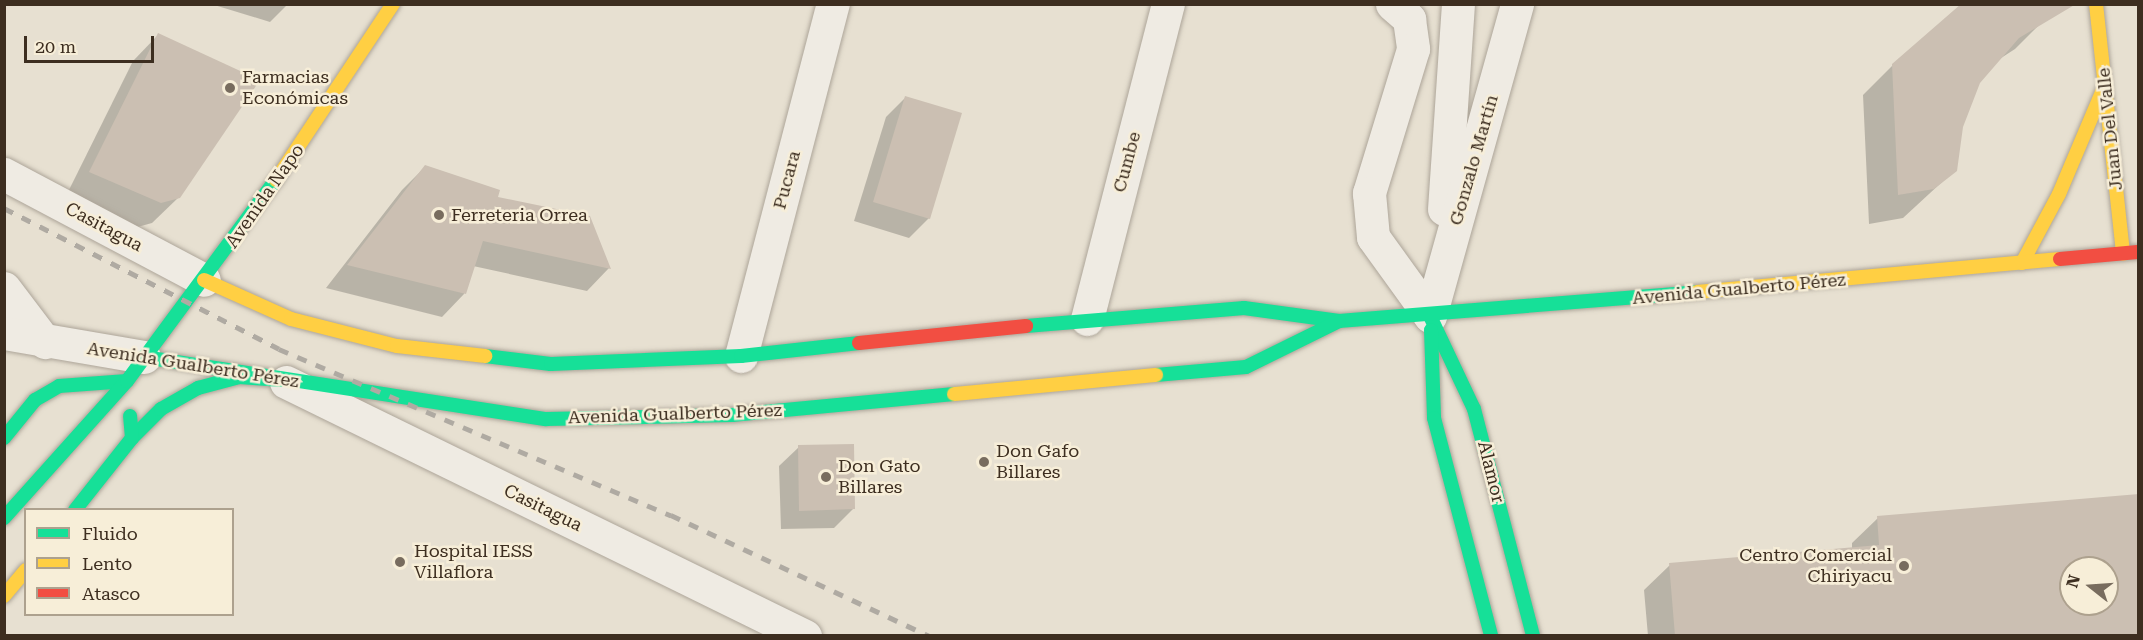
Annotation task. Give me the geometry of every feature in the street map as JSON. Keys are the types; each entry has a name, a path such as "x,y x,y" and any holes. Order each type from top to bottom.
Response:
{"main road":[{"name":"Avenida Napo","path":"4,518 135,369 204,280 339,91 393,4"},
{"name":"Juan Del Valle","path":"2096,4 2124,254"},
{"path":"2022,263 2059,194 2105,85"},
{"name":"Avenida Gualberto Pérez","path":"204,280 291,319 397,346 551,364 741,356 1086,319 1244,308 1339,321 1430,316 2139,252"},
{"path":"1430,316 1434,418 1491,636"},
{"name":"Alamor","path":"1430,316 1474,409 1533,636"},
{"name":"Avenida Gualberto Pérez","path":"135,369 282,380 546,419 732,415 1246,367 1339,321"},
{"path":"4,438 35,400 59,386 135,369 132,438"},
{"path":"77,508 132,438 161,409 198,388 239,377 282,380"},
{"path":"4,596 24,572"}],"street":[{"name":"Pucara","path":"741,356 832,4"},
{"name":"Cumbe","path":"1086,319 1168,4"},
{"path":"1430,316 1449,166 1458,4"},
{"name":"Gonzalo Martín","path":"1430,316 1517,4"},
{"name":"Alamor","path":"1400,12 1413,49 1369,194 1373,237 1430,316"},
{"name":"Casitagua","path":"4,174 204,280"},
{"path":"4,288 45,342"},
{"name":"Avenida Gualberto Pérez","path":"4,333 45,342 135,369"},
{"name":"Casitagua","path":"282,380 805,636"}],"building":[{"path":"1961,4 2076,4 2019,38 1980,83 1963,127 1957,171 1934,189 1898,195 1892,64"},
{"path":"158,33 260,80 180,198 161,203 89,172"},
{"path":"905,96 962,113 930,219 873,202"},
{"name":"Ferreteria Orrea","path":"425,165 500,190 498,197 590,216 611,269 483,241 466,294 347,265"},
{"name":"Don Gato Billares","path":"854,444 855,509 799,511 798,445"},
{"name":"Centro Comercial Chiriyacu","path":"2139,494 2139,636 1675,636 1669,563 1879,545 1877,516"}],"railway":[{"path":"4,208 279,349 671,515 929,636"}],"traffic: fast":[{"path":"4,518 127,381 276,180"},
{"path":"1026,326 1244,308 1339,321 1697,292"},
{"path":"1430,316 1474,409 1533,636"},
{"path":"1156,375 1246,367 1339,321"},
{"path":"1431,330 1434,418 1491,636"},
{"path":"485,356 551,364 741,356 859,343"},
{"path":"144,357 546,419 732,415 954,394"},
{"path":"132,438 161,409 198,388 239,377 282,380"},
{"path":"4,438 35,400 59,386 127,381"},
{"path":"77,508 132,438 130,416"}],"traffic: slow":[{"path":"276,180 393,4"},
{"path":"2096,4 2123,254"},
{"path":"2022,263 2059,194 2103,90"},
{"path":"1697,292 2060,259"},
{"path":"204,280 291,319 397,346 485,356"},
{"path":"954,394 1156,375"},
{"path":"4,596 24,572"}],"traffic: jam":[{"path":"2060,259 2138,252"},
{"path":"859,343 1026,326"}],"place":[{"name":"Farmacias Económicas","path":"230,88"},
{"name":"Ferreteria Orrea","path":"439,215"},
{"name":"Don Gafo Billares","path":"984,462"},
{"name":"Don Gato Billares","path":"826,477"},
{"name":"Hospital IESS Villaflora","path":"400,562"},
{"name":"Centro Comercial Chiriyacu","path":"1904,566"}]}
